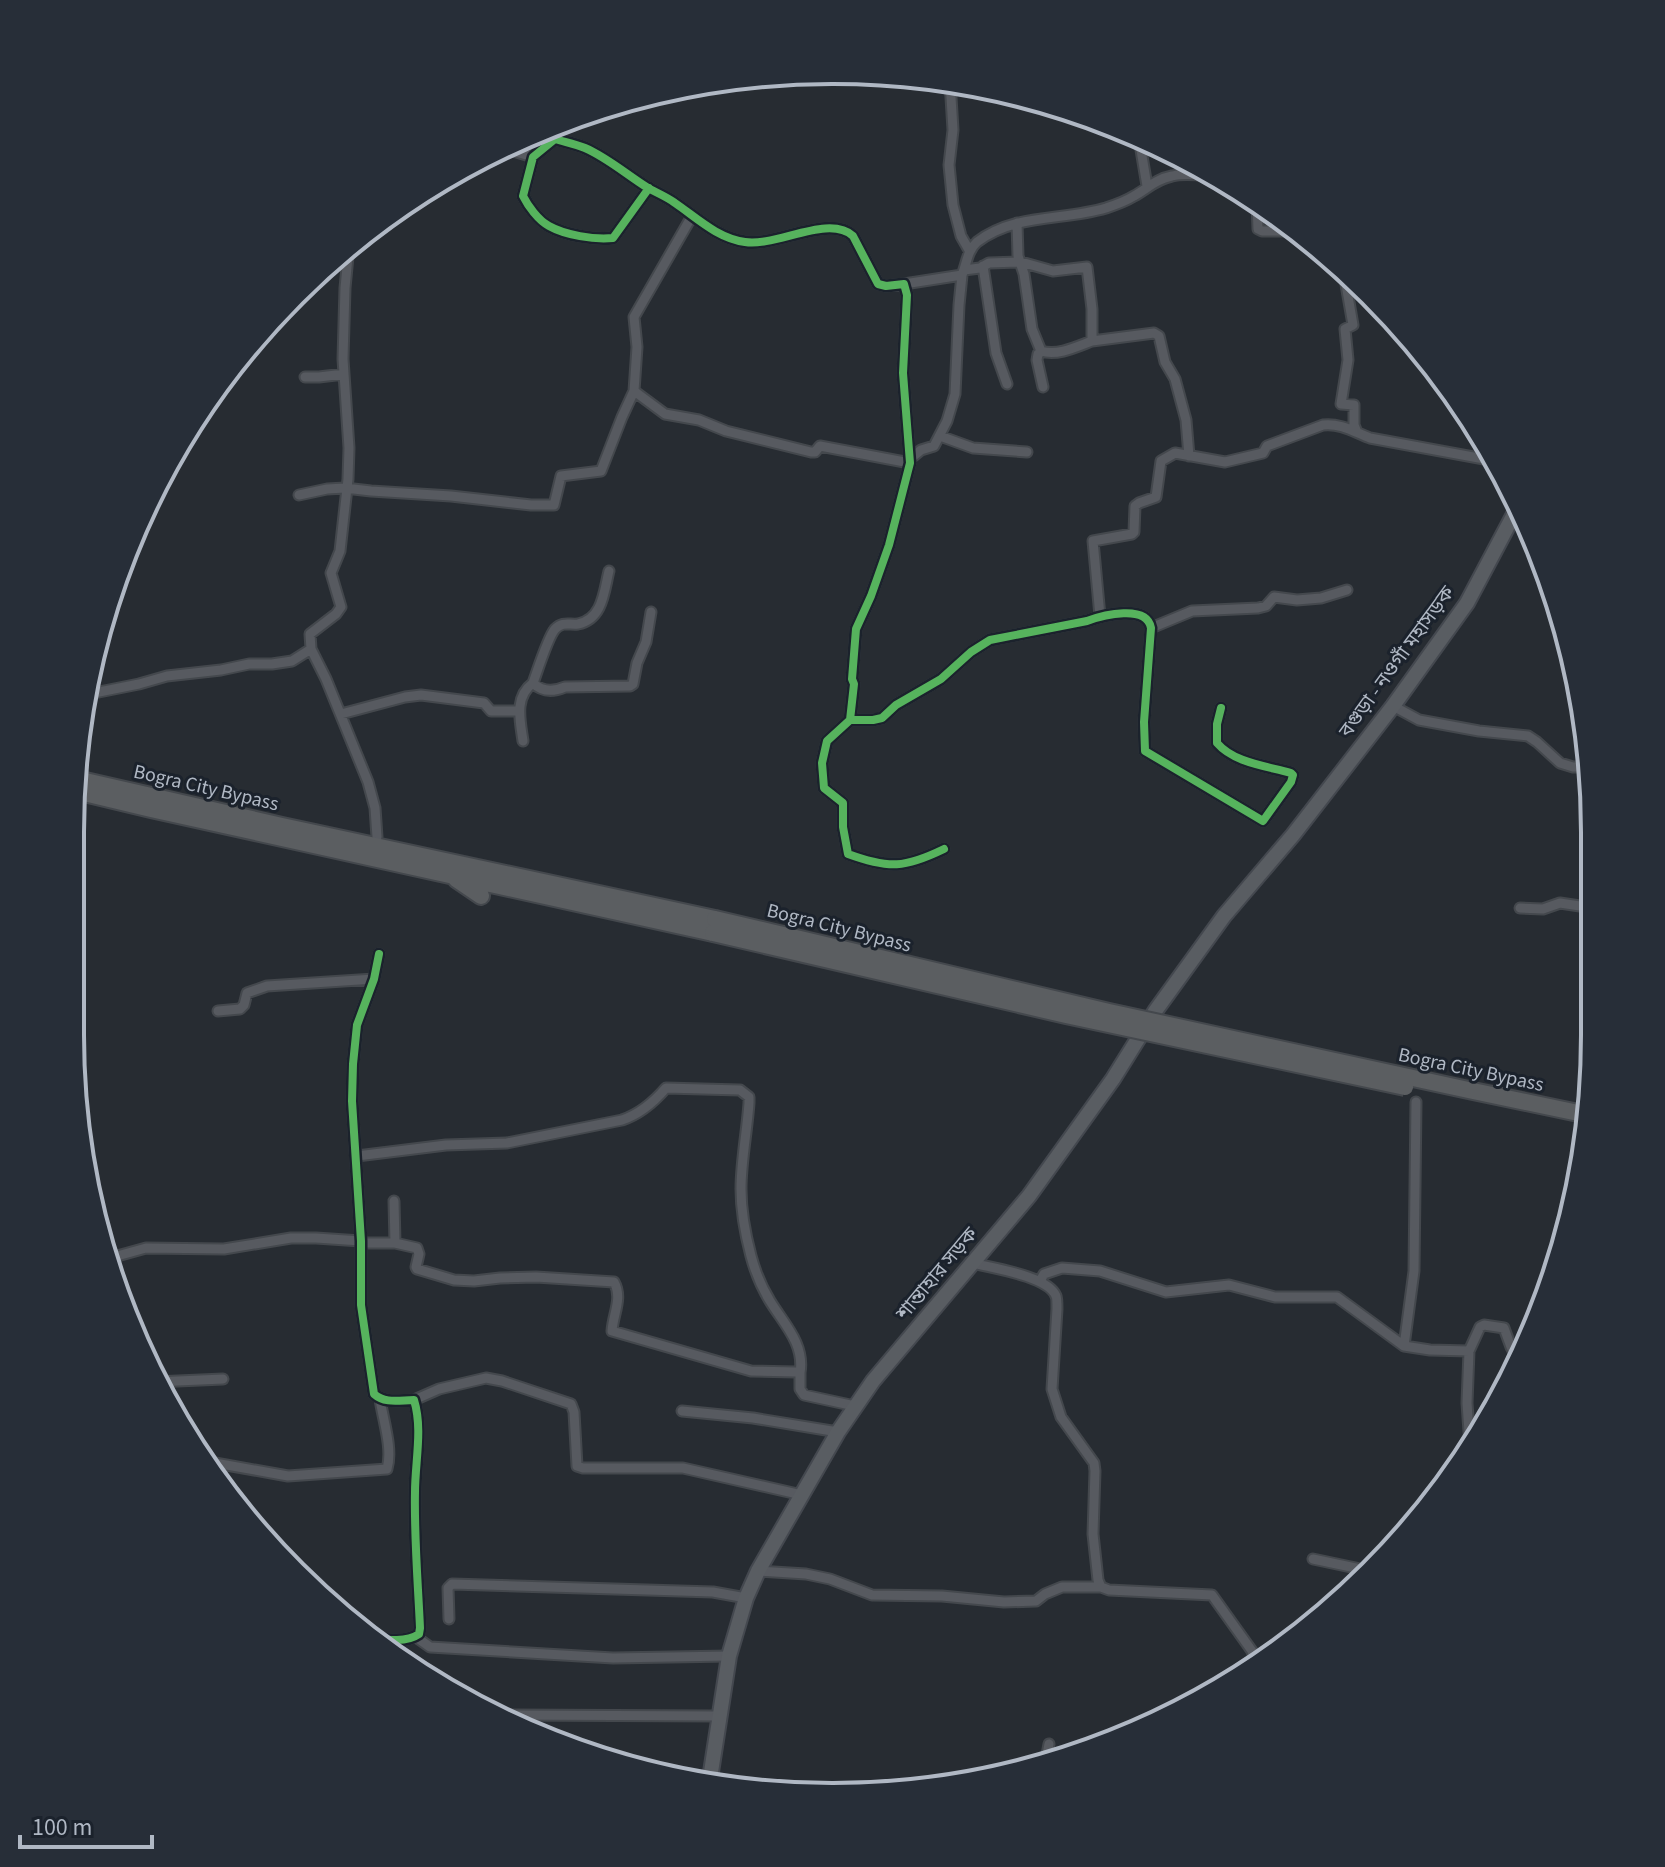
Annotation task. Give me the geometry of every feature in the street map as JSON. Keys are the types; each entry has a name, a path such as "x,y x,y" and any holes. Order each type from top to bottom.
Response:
{"highway":[{"name":"Bogra City Bypass","path":"86,781 714,926 1577,1113"},
{"name":"Bogra City Bypass","path":"86,793 449,874 714,926 1066,1015 1576,1124"},
{"path":"449,874 481,896"}],"main road":[{"name":"বগুড়া - নওগাঁ মহাসড়ক","path":"1293,835 1393,706 1467,603 1512,519"},
{"name":"শান্তাহার সড়ক","path":"711,1773 729,1656 746,1598 758,1571 838,1432 873,1381 1029,1196 1224,916 1293,835"}],"street":[{"path":"951,93 953,130 949,165 952,192 961,236 969,250"},
{"path":"649,188 613,238 599,239 548,225 523,196 533,157 555,139 584,147 673,201 715,232 745,242 764,242 827,228 848,231 878,284 886,286 963,272 989,263 1021,262 1053,271 1087,267 1092,341"},
{"path":"1141,151 1147,186"},
{"path":"519,153 533,157"},
{"path":"910,461 921,450 934,446 955,394 959,305 969,250 993,233 1017,223 1107,208 1135,196 1161,179 1176,174 1190,175"},
{"path":"299,495 345,488 554,505 561,476 601,471 634,391 637,347 634,317 692,216"},
{"path":"1258,217 1258,229 1277,231"},
{"path":"1017,223 1018,256 1032,329 1041,352"},
{"path":"347,263 344,374 348,479 340,551 331,573 341,607 310,634 311,649 341,714 372,795 377,837"},
{"path":"983,266 996,353 1007,384"},
{"path":"904,284 907,295 903,373 910,461 889,545 856,629 850,720 827,741 822,763 824,788 843,803 848,854 876,865 897,864 921,860 944,849"},
{"path":"1347,289 1353,325 1345,329 1348,360 1341,404 1354,405 1356,430"},
{"path":"1043,387 1037,360 1041,352 1065,351 1092,341 1154,333 1159,336 1165,362 1175,379 1186,420 1189,456"},
{"path":"305,377 344,374"},
{"path":"634,391 665,414 699,420 756,440 811,452 820,446 910,461"},
{"path":"1100,616 1093,541 1134,532 1135,506 1156,497 1161,461 1175,453 1232,461 1263,453 1267,446 1332,424 1356,430 1370,438 1481,458"},
{"path":"940,436 973,448 1027,452"},
{"path":"523,741 519,711 522,697 533,683 553,631 563,623 580,624 595,615 609,571"},
{"path":"1151,628 1192,611 1258,608 1266,606 1274,597 1297,600 1321,598 1347,590"},
{"path":"533,683 542,690 630,686 646,642 651,612"},
{"path":"850,720 882,718 896,705 941,679 971,652 990,640 1100,616 1136,613 1145,617 1151,628 1144,722 1145,751 1263,821 1293,775 1222,749 1217,743 1221,708"},
{"path":"97,692 167,676 292,661 311,649"},
{"path":"341,714 421,695 484,703 491,711 519,711"},
{"path":"1393,706 1419,720 1528,736 1560,763 1578,767"},
{"path":"1520,908 1543,909 1560,903 1581,906"},
{"path":"379,954 374,979 357,1025 352,1101 361,1242 361,1305 374,1394 380,1399 414,1400 439,1389 486,1378 502,1381 571,1404 577,1466 683,1468 802,1495"},
{"path":"218,1011 240,1009 247,993 267,986 374,979"},
{"path":"357,1156 446,1145 507,1143 622,1120 636,1115 666,1088 740,1090 749,1097 741,1191 751,1258 768,1297 799,1347 800,1389 804,1395 855,1406"},
{"path":"1404,1346 1414,1271 1416,1102"},
{"path":"394,1201 395,1243"},
{"path":"118,1256 146,1248 224,1249 291,1238 395,1243 419,1250 417,1269 454,1280 536,1277 614,1282 618,1304 612,1331 751,1371 800,1373"},
{"path":"972,1263 1040,1281 1056,1297 1052,1389 1061,1417 1094,1463 1093,1534 1101,1587"},
{"path":"1040,1281 1044,1274 1062,1268 1100,1271 1166,1292 1229,1285 1275,1297 1337,1297 1404,1346 1469,1351"},
{"path":"1469,1428 1469,1351 1480,1327 1504,1328 1512,1348"},
{"path":"169,1381 223,1379"},
{"path":"220,1464 288,1476 387,1469 388,1449 380,1399"},
{"path":"414,1400 418,1425 415,1493 420,1628 416,1637"},
{"path":"682,1411 753,1418 838,1432"},
{"path":"1313,1559 1357,1568"},
{"path":"758,1571 830,1579 872,1595 942,1596 1004,1602 1036,1601 1062,1587 1212,1595 1253,1654"},
{"path":"449,1619 448,1588 452,1584 713,1592 746,1598"},
{"path":"393,1639 416,1637 430,1647 613,1658 729,1656"},
{"path":"522,1715 719,1716"},
{"path":"1048,1751 1049,1744"}],"cycle path":[{"path":"649,188 613,238 580,236 556,229 537,217 523,196 533,157 555,139 593,152 672,201 708,227 735,240 758,242 830,228 843,230 853,236 878,284 904,284 907,295 903,373 910,463 889,545 856,629 850,720 827,741 822,763 824,788 843,803 848,854 875,862 897,864 918,860 944,849"},
{"path":"850,720 882,718 896,705 941,679 971,652 990,640 1113,614 1142,616 1151,628 1144,722 1145,751 1263,821 1293,775 1224,750 1217,743 1221,708"},
{"path":"379,954 374,979 357,1025 352,1101 361,1241 361,1305 374,1394 388,1400 414,1400 417,1411 415,1526 420,1628 419,1634 413,1637 394,1640"}]}
